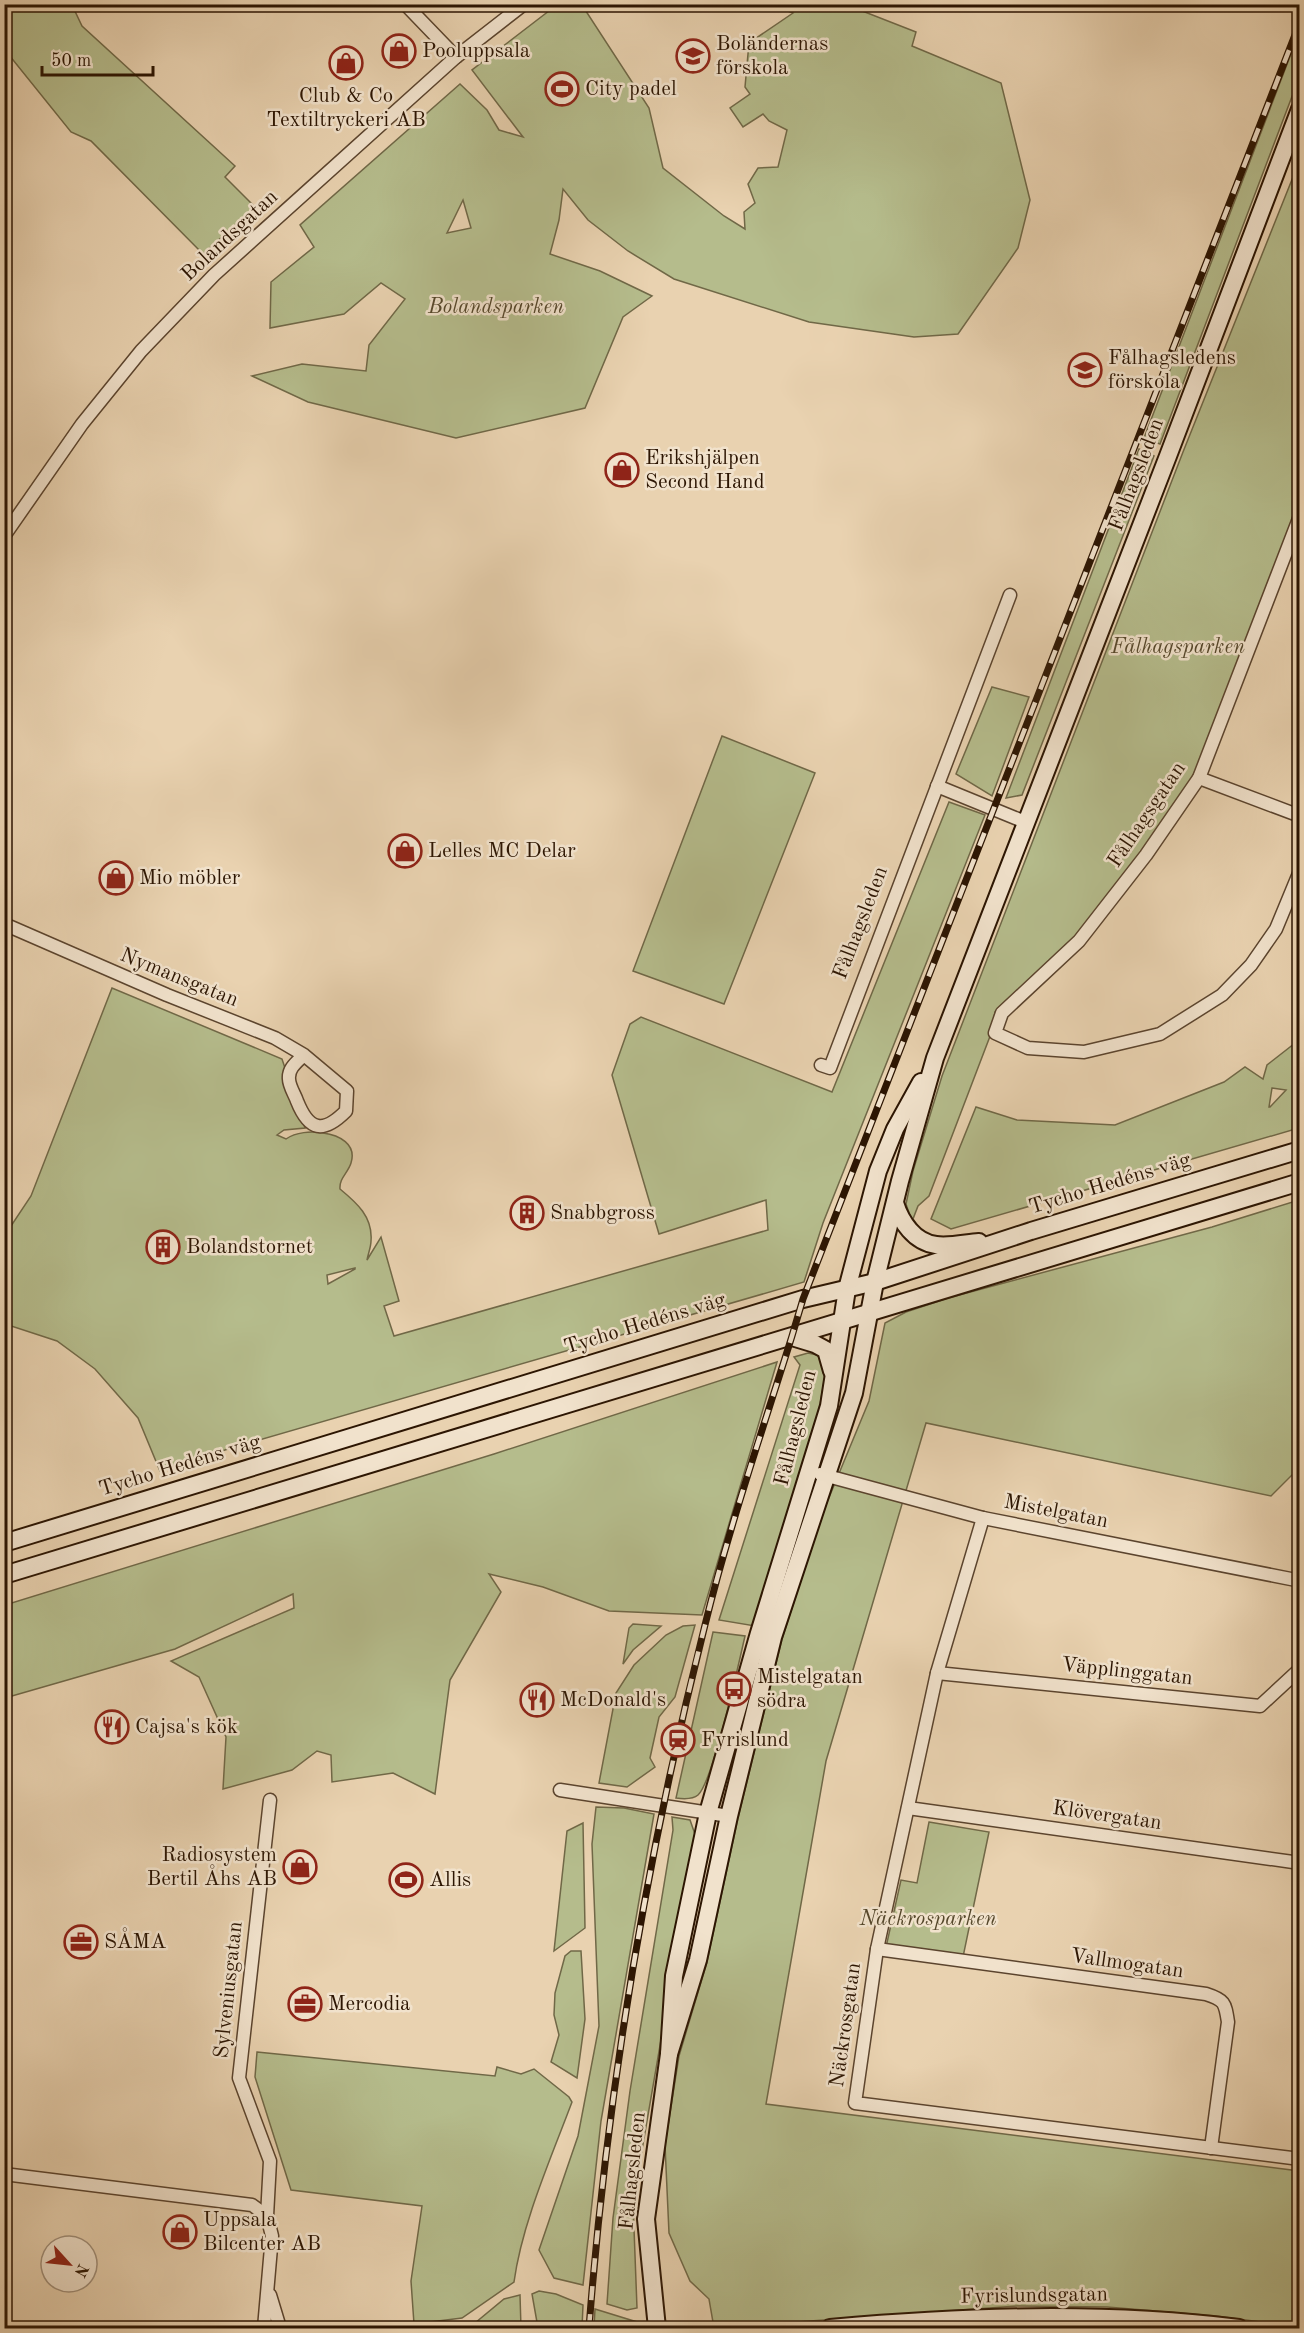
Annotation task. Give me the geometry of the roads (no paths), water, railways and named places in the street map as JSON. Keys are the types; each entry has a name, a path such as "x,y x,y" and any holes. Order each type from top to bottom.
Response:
{"main road":[{"name":"Fålhagsleden","path":"657,2328 646,2219 669,2054 674,1976 708,1813 759,1633 818,1474 854,1393 875,1282 935,1058 1168,456 1299,109"},
{"name":"Fålhagsleden","path":"669,2054 698,1960 729,1816 773,1637 818,1474 847,1289 878,1171 895,1129 935,1058"},
{"name":"Tycho Hedéns väg","path":"4,1543 803,1299 875,1282 1299,1150"},
{"path":"4,1575 1299,1182"},
{"path":"895,1203 904,1226 926,1242 936,1245 1010,1239"},
{"path":"792,1336 826,1350 831,1361 833,1378"},
{"name":"Fyrislundsgatan","path":"830,2328 1017,2316 1106,2317 1239,2328"}],"street":[{"path":"405,4 456,57"},
{"name":"Bolandsgatan","path":"4,536 82,424 141,351 214,275 456,57 524,4"},
{"name":"Fålhagsgatan","path":"1299,516 1199,778 1146,855 1079,941 1002,1013 995,1033 1028,1048 1084,1052 1160,1034 1222,995 1251,965 1276,929 1299,871"},
{"name":"Fålhagsleden","path":"821,1065 830,1068 1010,595"},
{"path":"1199,778 1299,816"},
{"path":"937,786 1025,822"},
{"name":"Nymansgatan","path":"4,924 167,995 275,1038 304,1055 347,1091 346,1111 333,1123 317,1127 307,1122 288,1079 291,1068 304,1055"},
{"name":"Mistelgatan","path":"818,1474 983,1518 1298,1580"},
{"name":"Näckrosgatan","path":"983,1518 937,1672 877,1949 855,2103 1299,2159"},
{"name":"Väpplinggatan","path":"937,1672 1260,1706 1299,1669"},
{"path":"560,1790 729,1816"},
{"name":"Sylveniusgatan","path":"264,2328 272,2236 267,2216 270,2161 239,2078 270,1800"},
{"name":"Klövergatan","path":"908,1808 1299,1863"},
{"name":"Vallmogatan","path":"877,1949 1206,1994 1218,1998 1226,2005 1228,2022 1211,2148"},
{"path":"4,2174 252,2205 267,2216"},
{"name":"Sylveniusgatan","path":"268,2288 280,2328"}],"railway":[{"path":"589,2328 618,2062 648,1886 684,1712 724,1552 746,1480 803,1299 1300,22"}],"place":[{"name":"Pooluppsala","path":"399,51"},
{"name":"Boländernas förskola","path":"693,56"},
{"name":"Club & Co Textiltryckeri AB","path":"346,63"},
{"name":"City padel","path":"562,89"},
{"name":"Fålhagsledens förskola","path":"1085,370"},
{"name":"Erikshjälpen Second Hand","path":"622,470"},
{"name":"Lelles MC Delar","path":"405,851"},
{"name":"Mio möbler","path":"116,878"},
{"name":"Snabbgross","path":"527,1213"},
{"name":"Bolandstornet","path":"163,1247"},
{"name":"Mistelgatan södra","path":"734,1689"},
{"name":"McDonald's","path":"537,1700"},
{"name":"Cajsa's kök","path":"112,1727"},
{"name":"Fyrislund","path":"678,1740"},
{"name":"Radiosystem Bertil Åhs AB","path":"300,1867"},
{"name":"Allis","path":"406,1880"},
{"name":"SÅMA","path":"81,1942"},
{"name":"Mercodia","path":"305,2004"},
{"name":"Uppsala Bilcenter AB","path":"180,2232"}],"park label":[{"name":"Bolandsparken","path":"496,307"},
{"name":"Fålhagsparken","path":"1178,647"},
{"name":"Näckrosparken","path":"928,1919"}]}
